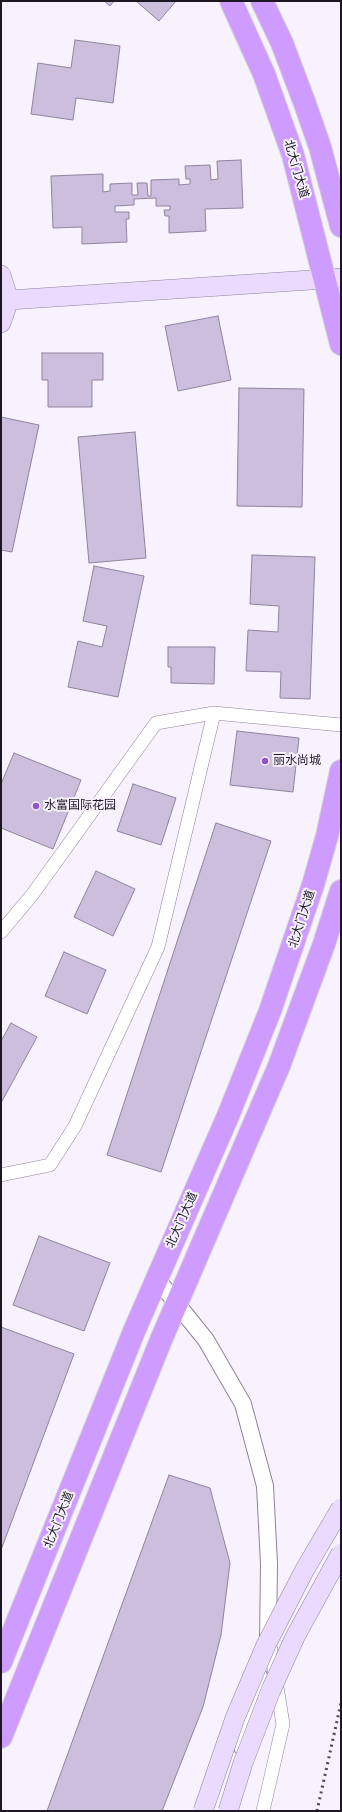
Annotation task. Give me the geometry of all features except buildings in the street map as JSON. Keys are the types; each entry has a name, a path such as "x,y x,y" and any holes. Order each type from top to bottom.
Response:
{"highway":[{"name":"北大门大道","path":"231,1 264,74 281,120 333,279 341,344"},
{"path":"262,1 290,63 310,118 341,226"},
{"name":"北大门大道","path":"1,1662 156,1278 230,1109 288,961 319,866 341,771"},
{"path":"1,1737 177,1303 279,1066 322,951 341,891"}],"main road":[{"path":"1,275 9,300 1,323"},
{"path":"9,300 333,279"},
{"path":"203,1811 235,1718 266,1645 304,1571 341,1508"},
{"path":"227,1811 243,1763 271,1690 304,1619 341,1553"}],"street":[{"path":"1,1175 50,1165 75,1126 155,954 158,947 214,713"},
{"path":"1,932 32,895 156,723 214,713 341,725"},
{"path":"156,1278 206,1340 242,1404 265,1486 269,1564 269,1637 283,1724 263,1811"},
{"path":"227,1811 269,1637"}],"railway":[{"path":"317,1811 341,1703"}],"place":[{"name":"丽水尚城","path":"265,761"},
{"name":"水富国际花园","path":"36,806"}]}
